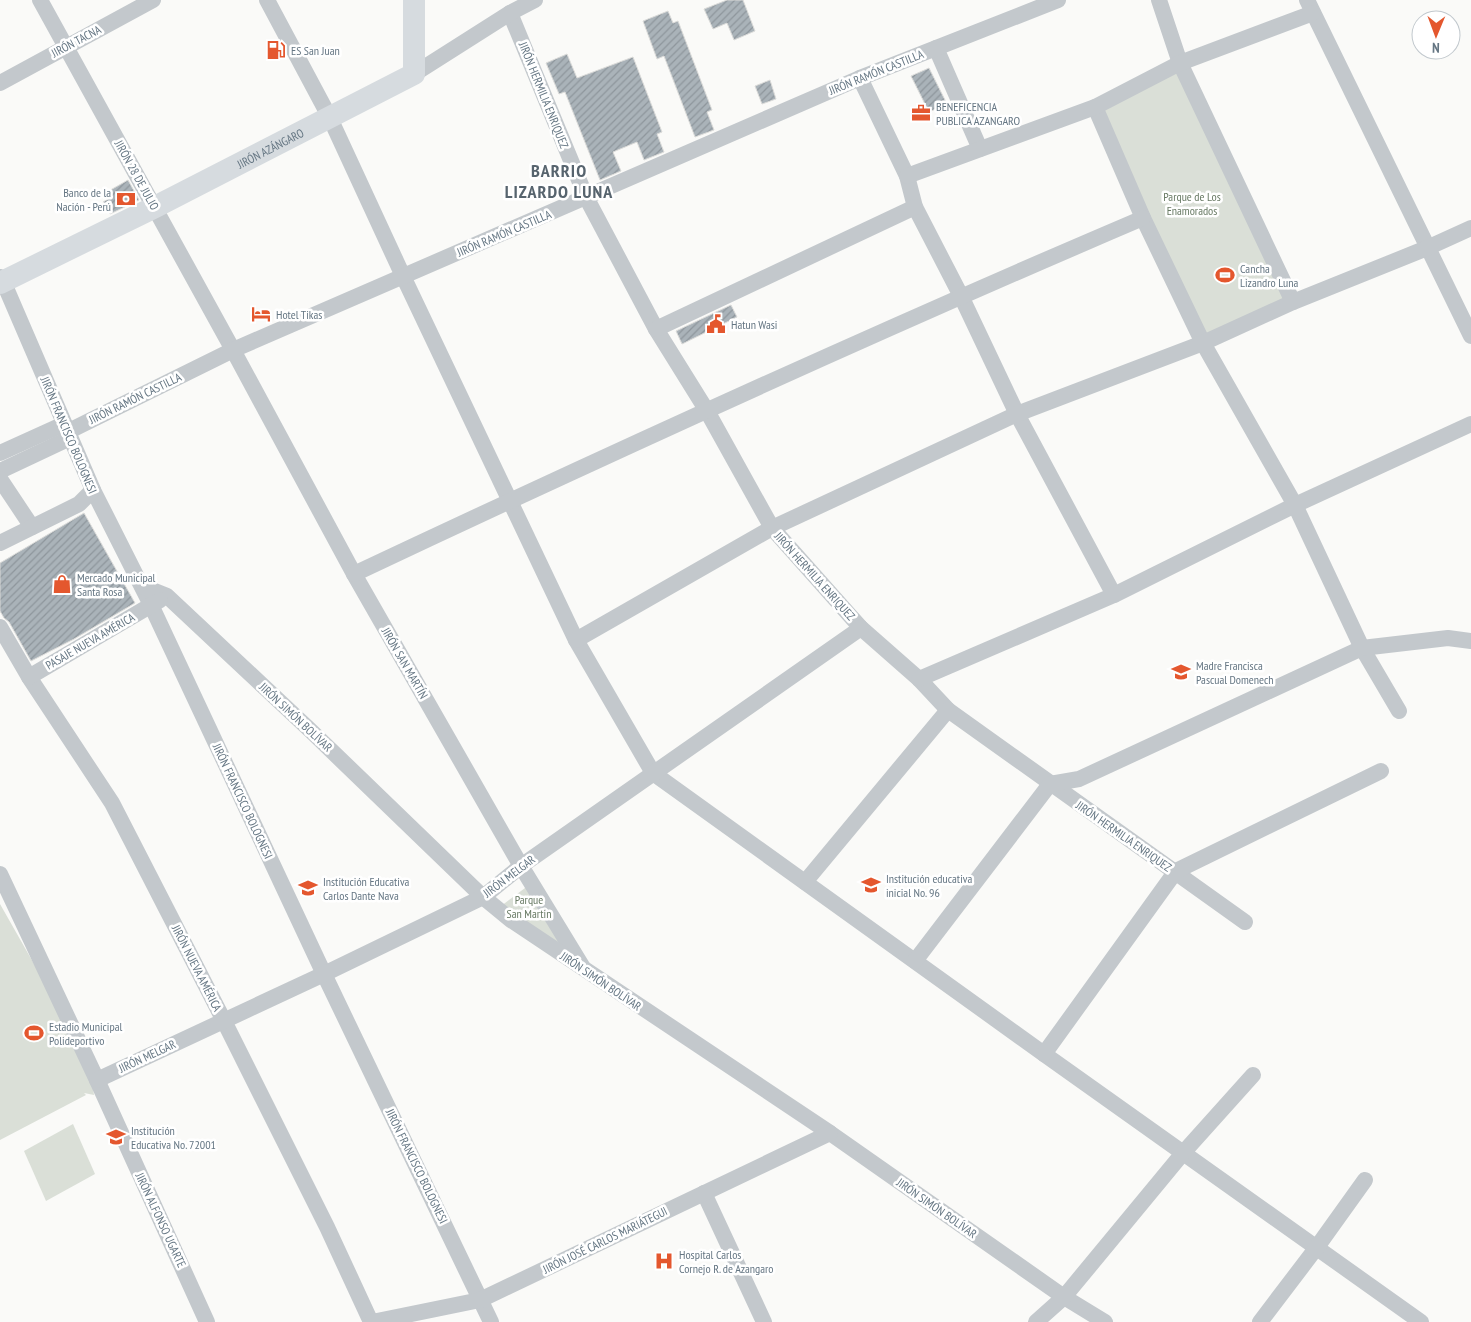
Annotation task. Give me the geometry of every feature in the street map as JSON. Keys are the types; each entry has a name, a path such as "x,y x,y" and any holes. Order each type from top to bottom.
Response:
{"street":[{"name":"JIRÓN 28 DE JULIO","path":"40,0 233,350"},
{"name":"JIRÓN TACNA","path":"0,83 153,0"},
{"path":"268,0 330,118 576,640 653,773 1421,1322"},
{"path":"414,0 414,74"},
{"name":"JIRÓN AZÁNGARO","path":"1,280 155,207 414,74 510,13 535,0"},
{"name":"JIRÓN RAMÓN CASTILLA","path":"67,431 233,350 403,276 860,78 1058,0"},
{"path":"1159,0 1180,63 1294,302"},
{"path":"907,176 1095,107 1180,63 1310,6 1471,336"},
{"name":"JIRÓN HERMILIA ENRIQUEZ","path":"510,13 586,197 656,329 707,411 772,528 861,628 918,679 948,710 1245,922"},
{"path":"936,48 980,149"},
{"path":"860,78 907,176 915,207 961,296 1017,414 1114,595"},
{"path":"1095,107 1143,218 1203,343 1295,505 1362,648 1399,711"},
{"path":"656,329 915,207"},
{"path":"354,574 509,501 961,296 1143,218"},
{"path":"576,640 772,528 1017,414 1203,343 1294,302 1471,228"},
{"name":"JIRÓN FRANCISCO BOLOGNESI","path":"1,280 92,490 142,586 324,974 491,1322"},
{"name":"JIRÓN SAN MARTÍN","path":"233,350 354,574 521,866 586,971"},
{"path":"918,679 1114,595 1295,505 1471,424"},
{"path":"0,453 67,431"},
{"path":"0,471 67,431"},
{"path":"0,479 32,527"},
{"path":"0,543 79,504 92,490"},
{"name":"JIRÓN SIMÓN BOLÍVAR","path":"142,586 167,596 483,896 511,920 830,1133 1064,1297 1105,1322"},
{"name":"PASAJE NUEVA AMÉRICA","path":"28,677 167,596"},
{"name":"JIRÓN NUEVA AMÉRICA","path":"0,627 28,677 112,803 224,1020 327,1226 372,1322"},
{"name":"JIRÓN MELGAR","path":"97,1080 324,974 483,896 521,866 861,628"},
{"path":"915,962 1050,784 1079,779 1362,648 1448,638 1471,641"},
{"path":"806,882 948,710"},
{"path":"1044,1054 1176,872 1381,771"},
{"name":"JIRÓN ALFONSO UGARTE","path":"0,874 97,1080 207,1322"},
{"path":"1036,1322 1064,1297 1183,1153 1252,1075"},
{"name":"JIRÓN JOSÉ CARLOS MARIÁTEGUI","path":"372,1322 480,1300 830,1133"},
{"path":"1260,1322 1365,1180"},
{"path":"704,1193 764,1322"}],"green space":[{"name":"Parque de Los Enamorados","path":"1182,67 1288,299 1203,343 1095,107"},
{"name":"Parque San Martin","path":"533,882 578,962 501,906"},
{"name":"Estadio Municipal Polideportivo","path":"0,904 42,978 93,1088 94,1095 84,1093 86,1095 0,1140"},
{"path":"73,1124 95,1174 46,1201 24,1151"}],"building":[{"path":"727,0 743,0 755,31 734,40 727,23 713,29 704,9"},
{"path":"668,11 673,23 678,21 712,110 707,112 714,130 695,137 664,56 657,59 643,21"},
{"path":"567,54 577,78 633,57 662,132 657,134 664,152 644,160 637,142 613,152 621,171 600,180 565,92 559,94 546,63"},
{"path":"929,68 947,104 929,112 911,76"},
{"path":"770,80 776,99 762,104 755,86"},
{"name":"Banco de la Nación - Perú","path":"128,180 139,200 110,214 103,202 110,198 107,192"},
{"path":"731,305 737,317 682,344 676,331"},
{"name":"Mercado Municipal Santa Rosa","path":"84,513 135,603 74,639 31,661 9,622 0,611 0,563"}],"place":[{"name":"ES San Juan","path":"276,50"},
{"name":"BENEFICENCIA PUBLICA AZANGARO","path":"921,113"},
{"name":"Banco de la Nación - Perú","path":"126,199"},
{"name":"Cancha Lizandro Luna","path":"1225,275"},
{"name":"Hotel Tikas","path":"261,314"},
{"name":"Hatun Wasi","path":"716,324"},
{"name":"Mercado Municipal Santa Rosa","path":"62,584"},
{"name":"Madre Francisca Pascual Domenech","path":"1181,672"},
{"name":"Institución educativa inicial No. 96","path":"871,885"},
{"name":"Institución Educativa Carlos Dante Nava","path":"308,888"},
{"name":"Estadio Municipal Polideportivo","path":"34,1033"},
{"name":"Institución Educativa No. 72001","path":"116,1137"},
{"name":"Hospital Carlos Cornejo R. de Azangaro","path":"664,1261"}],"district":[{"name":"BARRIO LIZARDO LUNA","path":"559,180"}]}
